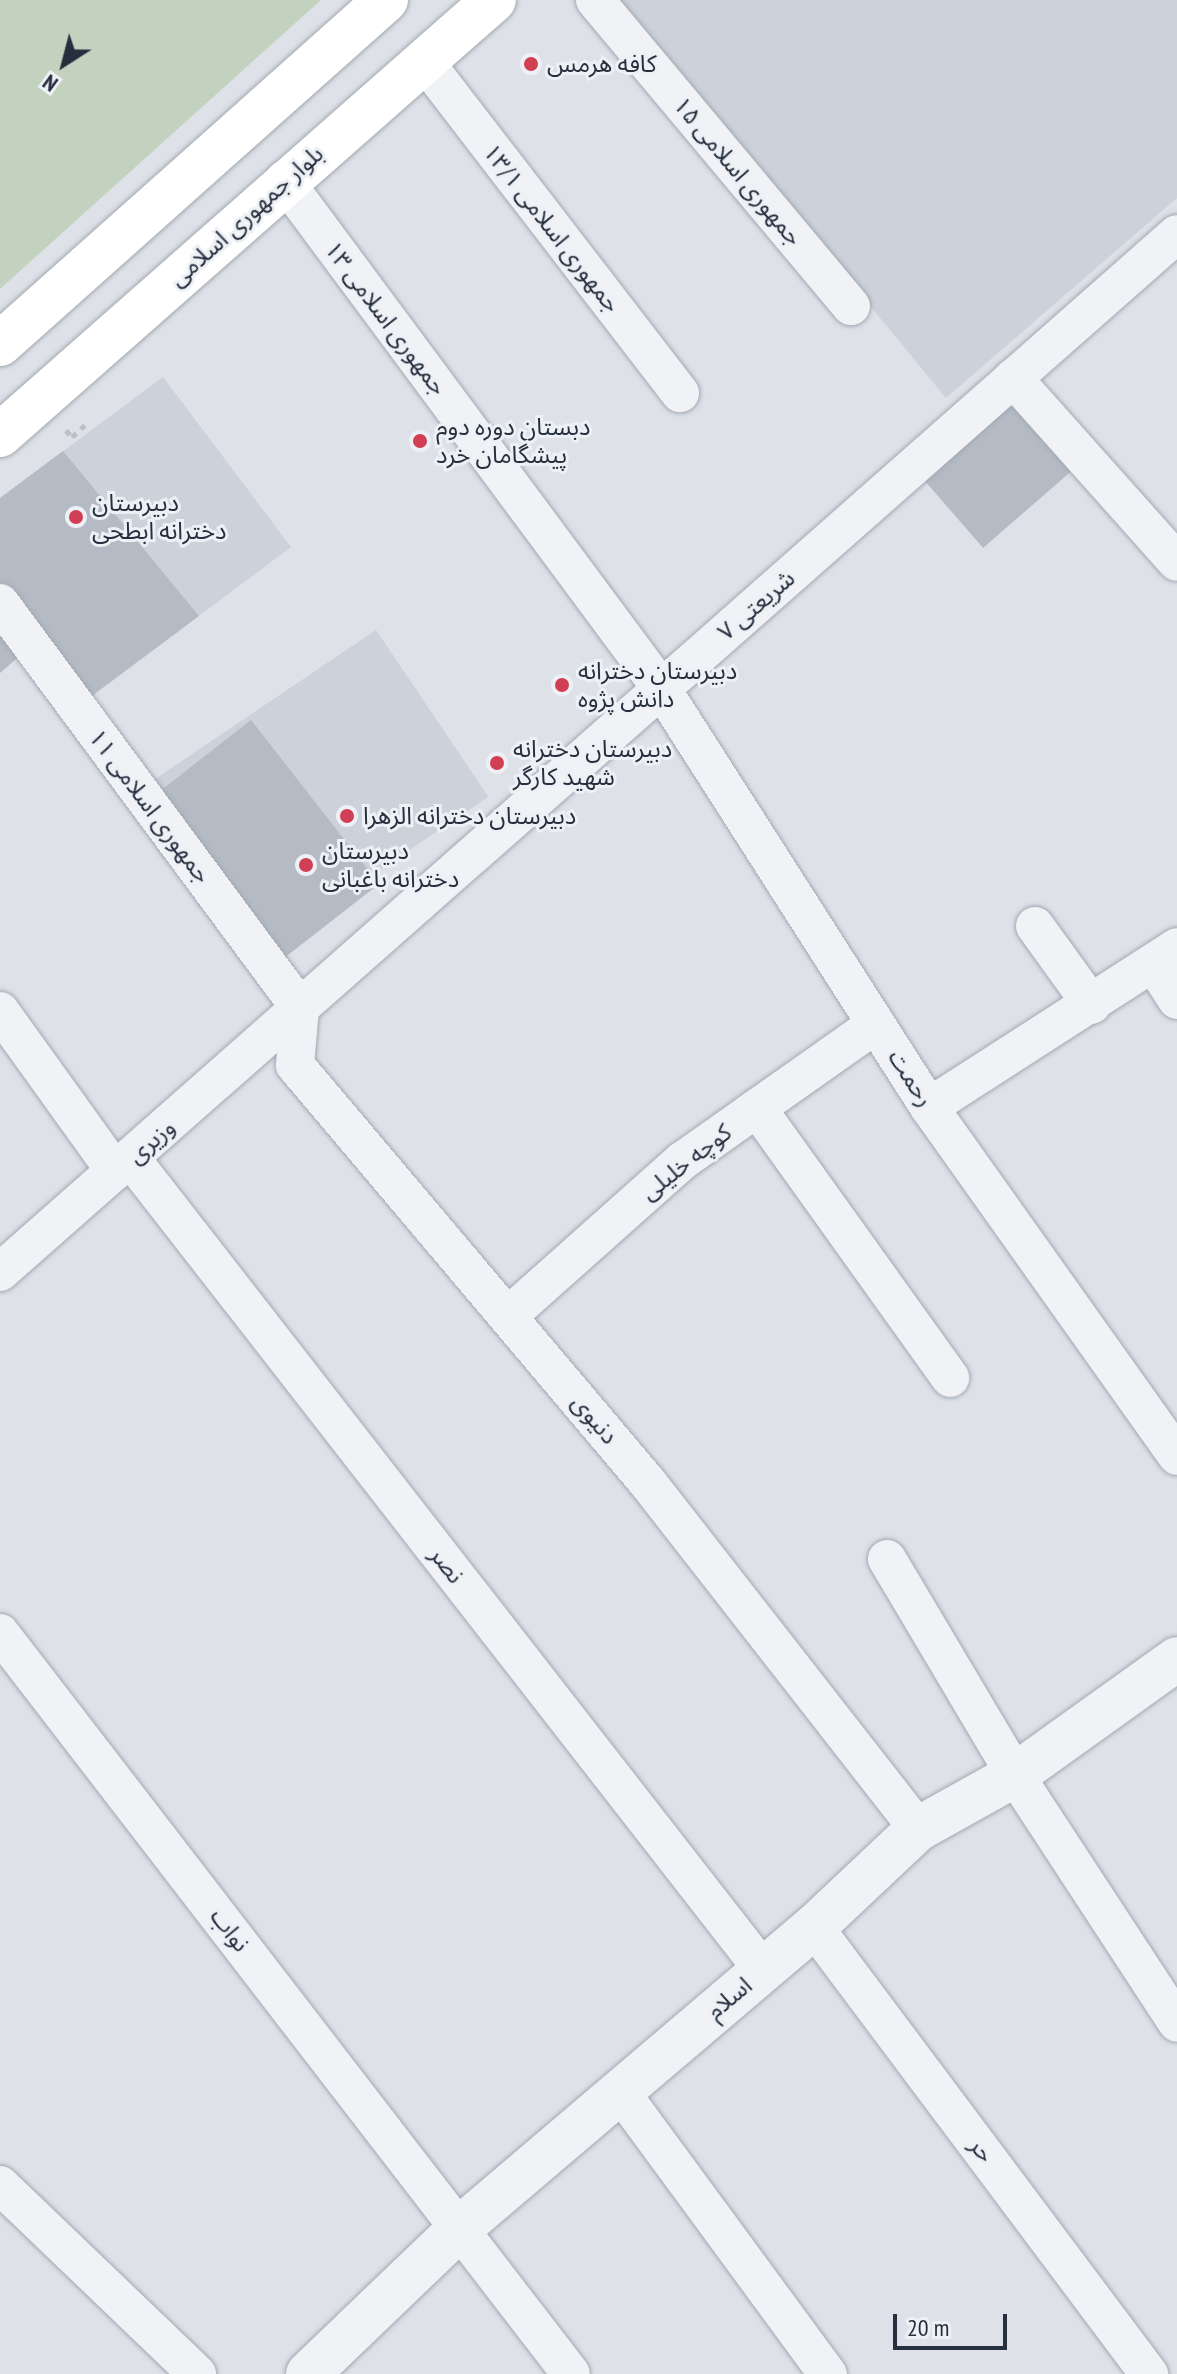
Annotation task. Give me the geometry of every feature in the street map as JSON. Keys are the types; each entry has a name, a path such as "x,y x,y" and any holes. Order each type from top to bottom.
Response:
{"main road":[{"path":"0,344 386,0"},
{"name":"بلوار جمهوری اسلامی","path":"0,435 284,180 494,0"}],"street":[{"name":"جمهوری اسلامی ۱۵","path":"595,0 851,306"},
{"name":"جمهوری اسلامی ۱۳/۱","path":"425,62 680,393"},
{"name":"جمهوری اسلامی ۱۳","path":"284,180 661,688"},
{"name":"شریعتی ۷","path":"300,1008 1013,378 1174,242"},
{"path":"1013,378 1177,562"},
{"name":"جمهوری اسلامی ۱۱","path":"0,603 300,1008"},
{"name":"رحمت","path":"661,688 929,1107 1177,1456"},
{"path":"1035,926 1092,1005"},
{"path":"929,1107 1092,1005 1165,955 1177,1000"},
{"name":"وزیری","path":"0,1272 300,1008"},
{"name":"دنیوی","path":"300,1008 295,1065 648,1483 918,1829"},
{"name":"نصر","path":"0,1011 763,1970"},
{"name":"کوچه خلیلی","path":"508,1316 682,1161 876,1024"},
{"path":"757,1108 950,1378"},
{"path":"887,1559 1015,1775 1177,2023"},
{"name":"نواب","path":"0,1633 571,2374"},
{"name":"اسلام","path":"310,2373 460,2228 814,1927 918,1829 1015,1775 1174,1667"},
{"name":"حر","path":"814,1927 1149,2374"},
{"path":"619,2090 828,2374"},
{"path":"0,2185 197,2374"}],"path":[{"path":"72,437 85,425"}],"shaded area":[{"path":"618,0 1177,0 1177,198 946,398"},
{"path":"163,377 291,547 85,701 0,498"},
{"path":"376,630 488,797 261,950 149,783"}],"green space":[{"path":"0,0 321,0 0,289"}],"building":[{"path":"1013,404 1071,471 983,548 925,481"},
{"path":"63,451 199,616 85,701 0,588 0,498"},
{"path":"0,623 24,652 0,673"},
{"path":"251,720 379,884 284,958 156,794"}],"place":[{"name":"کافه هرمس","path":"531,64"},
{"name":"دبستان دوره دوم پیشگامان خرد","path":"420,441"},
{"name":"دبیرستان دخترانه ابطحی","path":"76,517"},
{"name":"دبیرستان دخترانه دانش پژوه","path":"562,685"},
{"name":"دبیرستان دخترانه شهید کارگر","path":"497,763"},
{"name":"دبیرستان دخترانه الزهرا","path":"347,816"},
{"name":"دبیرستان دخترانه باغبانی","path":"306,865"}]}
